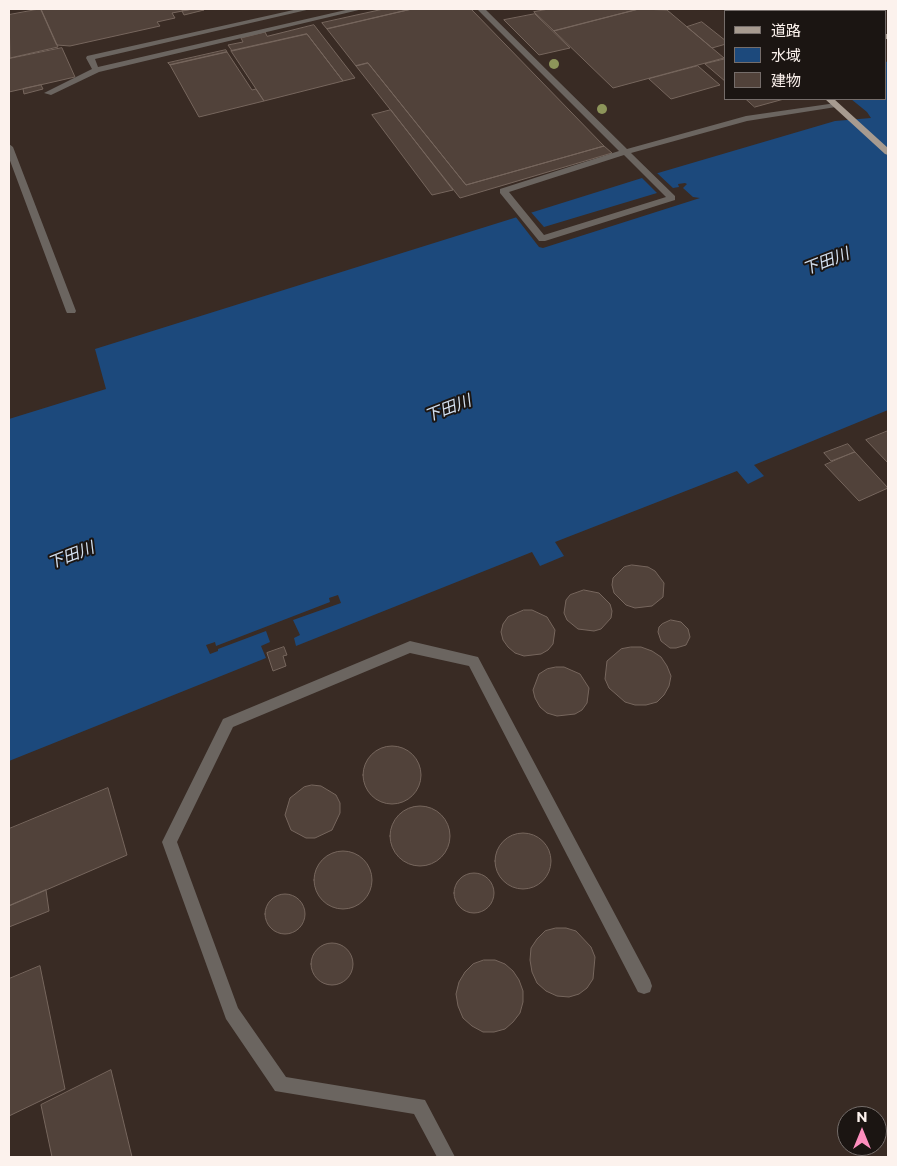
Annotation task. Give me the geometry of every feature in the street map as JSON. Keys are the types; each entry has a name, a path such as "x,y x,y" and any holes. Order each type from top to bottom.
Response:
{"main road":[{"path":"830,100 888,152"}],"street":[{"path":"96,70 90,58 307,9"},
{"path":"48,93 96,70 359,9"},
{"path":"481,9 626,152 672,198 542,239 502,191 626,152 746,119 836,105"},
{"path":"9,147 71,310"},
{"path":"446,1157 419,1106 281,1085 232,1013 169,842 228,723 410,647 473,661 644,986"}],"water":[{"name":"下田川","path":"887,62 888,410 754,465 764,476 748,484 737,471 555,542 564,556 540,566 532,552 296,646 294,638 300,635 293,620 341,603 338,595 329,598 330,602 216,646 215,642 206,645 210,654 218,651 218,649 266,631 270,642 261,646 266,658 9,761 9,419 106,389 95,349 658,173 835,121 871,118 867,112 852,100 887,100"}],"pier":[{"path":"657,173 673,188 679,187 678,184 687,184 683,188 693,197 700,198 543,248 539,247 515,216 530,211 544,227 657,193 641,177"}],"building":[{"path":"41,9 193,9 172,13 175,18 157,22 160,26 70,46 57,45"},
{"path":"41,9 58,47 10,58 9,15"},
{"path":"384,9 412,9 327,29 322,23"},
{"path":"412,9 471,9 604,146 466,185 368,63 356,66 327,29"},
{"path":"549,9 639,9 554,31 534,12"},
{"path":"639,9 667,10 724,58 613,88 554,31"},
{"path":"204,10 184,15 182,11"},
{"path":"535,14 570,48 539,55 504,20"},
{"path":"702,22 724,39 724,45 712,48 687,27"},
{"path":"314,25 355,78 343,81 307,34 232,51 228,45 243,42 241,38 265,32 267,36"},
{"path":"307,34 343,81 264,101 231,51"},
{"path":"62,48 75,77 9,92 9,59"},
{"path":"226,50 227,52 170,65 168,63"},
{"path":"227,52 252,90 256,89 264,101 199,117 170,65"},
{"path":"724,59 724,80 705,64"},
{"path":"368,63 466,185 604,146 612,153 460,198 356,66"},
{"path":"698,66 720,85 671,99 649,79"},
{"path":"41,85 43,89 24,94 23,89"},
{"path":"747,100 780,100 755,107"},
{"path":"391,110 453,190 432,195 372,115"},
{"path":"888,431 888,463 866,440"},
{"path":"848,444 855,452 831,461 824,453"},
{"path":"855,452 888,488 859,501 825,465"},
{"path":"632,565 648,567 655,571 664,583 663,597 652,606 635,608 626,605 614,593 613,578 624,567"},
{"path":"584,590 599,593 610,604 611,618 601,629 594,631 578,629 567,620 564,613 566,600 570,595"},
{"path":"524,610 532,610 547,617 555,630 553,644 541,654 524,656 515,653 503,640 501,632 503,624 508,617"},
{"path":"671,620 681,622 688,629 690,637 686,645 670,648 661,641 658,632 659,627"},
{"path":"284,647 287,655 283,656 286,666 273,671 267,653"},
{"path":"641,647 652,651 661,657 667,666 671,676 669,686 657,702 635,705 625,702 609,688 605,679 607,661 621,649"},
{"path":"564,667 580,674 589,688 587,703 582,710 575,714 557,716 547,713 540,707 535,698 533,690 539,674 547,669"},
{"path":"392,746 408,751 416,759 421,775 416,791 408,799 392,804 376,799 368,791 363,775 368,759 376,751"},
{"path":"312,785 321,786 336,795 340,803 340,813 332,830 315,838 306,838 291,830 285,815 290,798 304,787"},
{"path":"108,788 127,855 9,906 9,829"},
{"path":"414,806 426,806 437,811 445,819 450,830 448,848 437,861 426,866 414,866 403,861 395,853 390,842 390,830 395,819 403,811"},
{"path":"518,833 528,833 543,841 549,850 551,861 549,872 543,881 528,889 518,889 507,884 500,877 495,866 495,856 500,845 507,838"},
{"path":"343,851 359,856 367,864 372,880 367,896 359,904 343,909 327,904 319,896 314,880 319,864 327,856"},
{"path":"474,873 488,879 494,893 488,907 474,913 460,907 454,893 460,879"},
{"path":"46,890 49,911 9,927 9,906"},
{"path":"289,894 296,897 302,903 305,914 304,922 296,931 289,934 281,934 274,931 266,922 265,910 268,903 277,895"},
{"path":"556,928 576,931 591,947 595,957 593,979 587,988 579,994 569,997 557,996 546,991 537,983 532,972 531,948 545,931"},
{"path":"328,943 336,943 347,949 353,964 347,979 336,985 328,985 317,979 311,968 311,960 317,949"},
{"path":"484,960 495,960 505,964 519,980 523,991 520,1013 505,1029 494,1032 483,1032 463,1018 456,994 459,982 465,972 473,964"},
{"path":"40,966 65,1089 9,1116 9,979"},
{"path":"111,1070 132,1157 52,1157 41,1105"}]}
